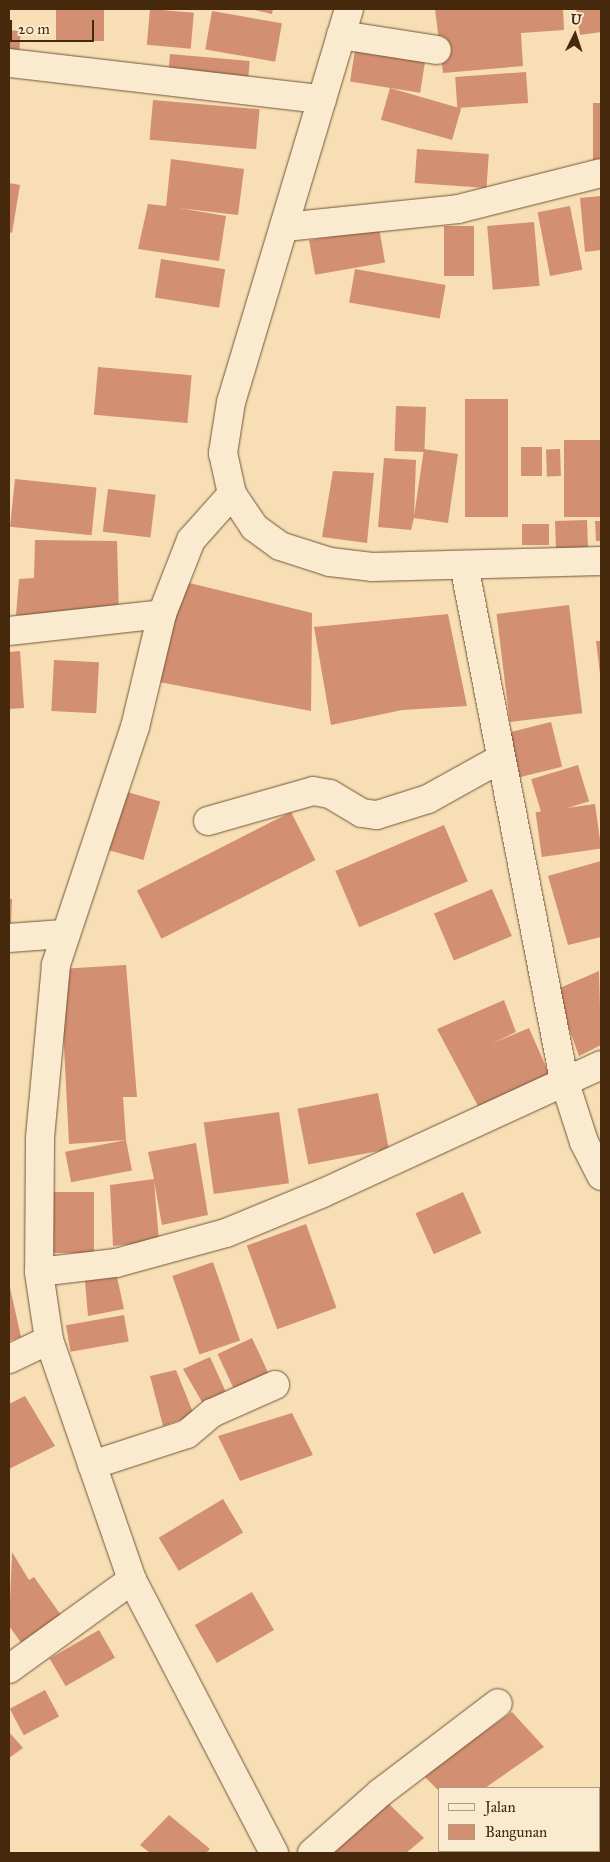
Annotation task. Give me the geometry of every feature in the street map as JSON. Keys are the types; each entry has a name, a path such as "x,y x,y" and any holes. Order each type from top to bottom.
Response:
{"street":[{"path":"348,9 227,422 223,453 232,494 254,527 280,546 305,556 372,567 601,561"},
{"path":"341,35 437,50"},
{"path":"9,62 322,99"},
{"path":"285,227 458,209 601,173"},
{"path":"232,494 191,540 162,614 135,727 63,934 49,1012 38,1214 39,1272 49,1340 132,1580 274,1853"},
{"path":"464,565 500,760 564,1080 584,1142 601,1176"},
{"path":"9,631 162,614"},
{"path":"208,821 313,791 330,794 362,813 377,815 428,799 500,760"},
{"path":"9,938 63,934"},
{"path":"39,1272 116,1263 226,1233 323,1194 564,1080 601,1065"},
{"path":"9,1358 49,1340"},
{"path":"92,1465 187,1434 212,1413 275,1385"},
{"path":"9,1669 132,1580"},
{"path":"312,1853 380,1793 498,1703"}],"building":[{"path":"56,9 104,9 104,41 56,41"},
{"path":"150,9 194,13 191,49 147,45"},
{"path":"251,9 273,9 272,14"},
{"path":"435,9 563,9 564,30 521,33 523,66 443,73"},
{"path":"576,9 601,9 601,32 580,35"},
{"path":"212,11 282,23 275,62 205,49"},
{"path":"9,30 21,31 19,59 9,58"},
{"path":"355,50 425,61 420,93 350,82"},
{"path":"170,54 250,61 248,85 168,78"},
{"path":"526,72 528,103 457,108 455,77"},
{"path":"390,88 461,108 452,140 381,120"},
{"path":"153,100 260,109 256,149 150,140"},
{"path":"593,103 601,103 601,161 593,161"},
{"path":"417,149 489,154 486,188 415,183"},
{"path":"171,159 244,169 238,215 179,208 226,216 219,261 138,249 148,204 166,206"},
{"path":"9,183 20,185 12,233 9,232"},
{"path":"601,196 601,250 585,252 580,198"},
{"path":"570,206 582,270 550,276 538,212"},
{"path":"534,222 540,286 493,290 487,226"},
{"path":"444,226 474,226 474,276 444,276"},
{"path":"379,228 385,262 315,275 309,240"},
{"path":"161,259 225,269 219,308 155,298"},
{"path":"355,269 446,285 440,318 349,302"},
{"path":"98,367 192,375 187,423 94,415"},
{"path":"465,399 508,399 508,517 465,517"},
{"path":"396,406 426,407 424,452 394,451"},
{"path":"564,440 601,440 601,517 564,517"},
{"path":"521,447 542,447 542,476 521,476"},
{"path":"424,449 458,454 448,523 414,518 411,530 378,527 384,458 416,460 414,516"},
{"path":"546,449 560,449 561,476 547,476"},
{"path":"333,471 374,473 367,543 322,537"},
{"path":"15,479 97,488 92,535 10,527"},
{"path":"108,489 156,495 150,538 103,532"},
{"path":"587,520 588,551 556,552 555,521"},
{"path":"595,521 601,521 601,541 596,541"},
{"path":"522,524 549,524 549,545 522,545"},
{"path":"35,540 117,541 119,616 16,615 19,579 34,578"},
{"path":"177,580 312,613 311,711 159,682"},
{"path":"569,605 582,713 510,722 497,614"},
{"path":"448,614 467,706 402,710 331,725 314,627"},
{"path":"596,641 601,641 601,674 600,674"},
{"path":"20,651 24,708 9,709 9,652"},
{"path":"54,660 99,662 96,713 51,711"},
{"path":"551,722 562,767 517,778 506,733"},
{"path":"578,765 589,801 542,816 531,779"},
{"path":"117,789 160,801 143,860 100,848"},
{"path":"595,804 601,849 542,857 536,812"},
{"path":"291,812 316,860 161,939 137,891"},
{"path":"444,825 468,881 359,927 335,871"},
{"path":"601,861 601,937 568,945 548,876"},
{"path":"492,889 512,936 454,961 434,914"},
{"path":"9,899 12,899 11,926 9,926"},
{"path":"126,965 137,1097 123,1097 126,1140 69,1144 60,969"},
{"path":"599,971 601,1045 579,1056 555,990"},
{"path":"504,1000 516,1032 491,1044 529,1028 550,1076 478,1106 437,1029"},
{"path":"378,1093 389,1149 308,1165 298,1109"},
{"path":"279,1112 289,1183 214,1194 204,1123"},
{"path":"126,1140 132,1170 71,1182 65,1152"},
{"path":"196,1143 208,1215 162,1225 154,1181 159,1241 113,1246 110,1185 154,1179 148,1152"},
{"path":"42,1192 94,1192 94,1253 42,1253"},
{"path":"463,1192 481,1233 434,1254 415,1213"},
{"path":"306,1224 336,1308 277,1329 247,1246"},
{"path":"213,1262 240,1340 199,1354 172,1276"},
{"path":"117,1277 124,1309 88,1316 85,1281"},
{"path":"9,1283 21,1337 9,1341"},
{"path":"124,1315 129,1342 71,1352 66,1325"},
{"path":"252,1338 274,1384 239,1400 218,1354"},
{"path":"210,1357 229,1399 206,1409 183,1369"},
{"path":"176,1370 194,1415 163,1426 150,1376"},
{"path":"25,1396 55,1446 9,1469 9,1404"},
{"path":"292,1413 313,1455 240,1481 218,1436"},
{"path":"223,1499 243,1532 179,1571 159,1538"},
{"path":"12,1552 29,1580 34,1577 68,1625 27,1651 9,1626"},
{"path":"252,1592 274,1630 217,1663 195,1625"},
{"path":"99,1630 115,1658 66,1686 50,1658"},
{"path":"45,1690 59,1716 24,1735 10,1709"},
{"path":"512,1712 544,1747 486,1787 438,1787 438,1790 423,1775"},
{"path":"9,1732 23,1748 9,1758"},
{"path":"388,1803 424,1838 406,1853 328,1853"},
{"path":"169,1815 210,1849 206,1853 150,1853 140,1845"}]}
